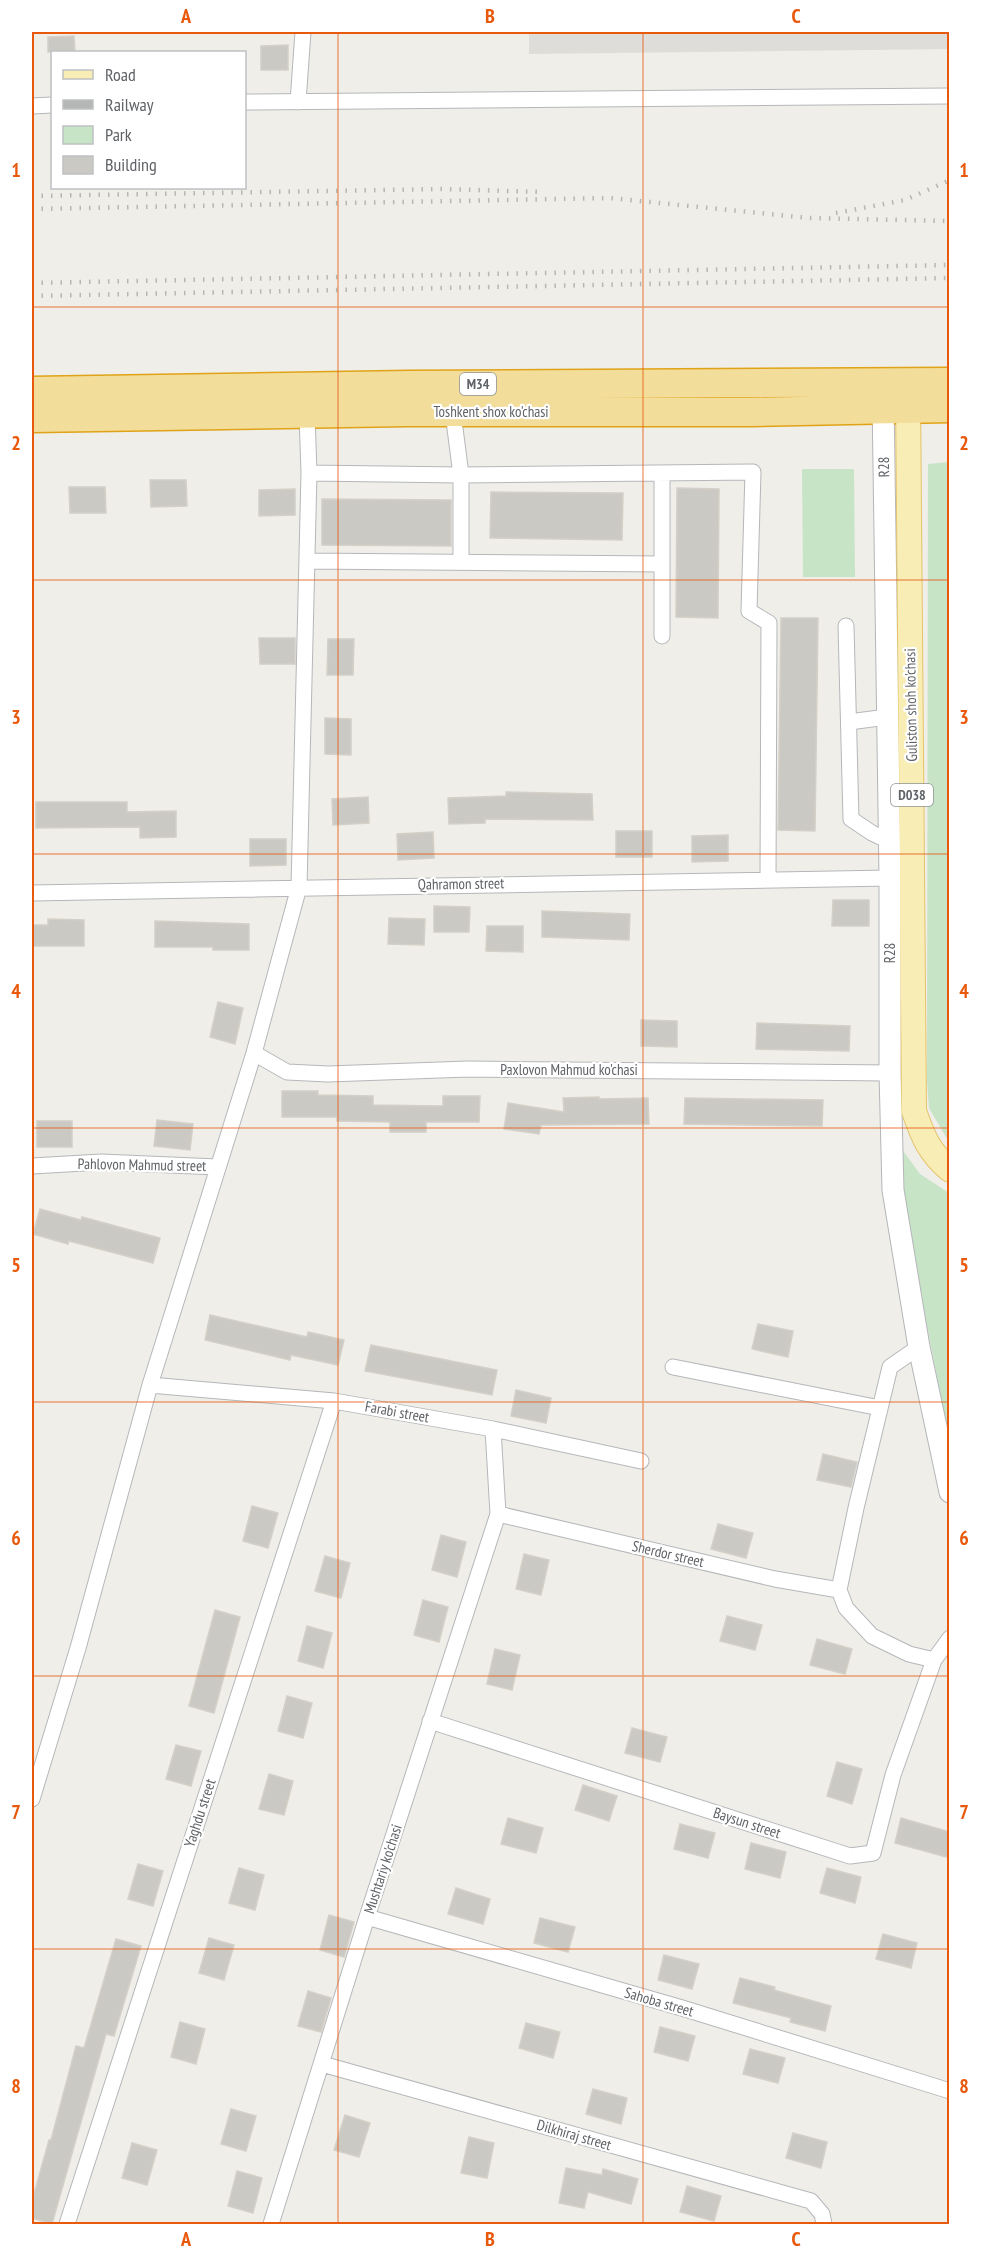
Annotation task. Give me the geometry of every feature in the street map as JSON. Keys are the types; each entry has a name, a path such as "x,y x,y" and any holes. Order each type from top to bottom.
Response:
{"highway":[{"name":"Toshkent shox ko'chasi","path":"32,391 408,398 760,382 895,395 950,408"},
{"name":"Toshkent shox ko'chasi","path":"32,418 307,414 408,398 453,413 739,412 895,395 950,382"}],"main road":[{"name":"R28","path":"895,395 887,717 893,1190 918,1347 950,1492"},
{"name":"Guliston shoh ko'chasi","path":"895,395 914,1111 923,1136 934,1156 950,1170"}],"street":[{"path":"298,102 303,32"},
{"path":"246,102 950,96"},
{"path":"32,106 51,105"},
{"path":"453,413 460,475 461,562"},
{"path":"32,1799 78,1648 150,1385 254,1053 299,887 309,473 307,414"},
{"path":"309,473 460,475 753,472 748,611 769,623 768,880"},
{"path":"662,473 662,636"},
{"path":"307,561 662,564"},
{"path":"846,626 851,819 889,841"},
{"path":"849,722 887,717"},
{"name":"Qahramon street","path":"32,893 890,878"},
{"name":"Paxlovon Mahmud ko'chasi","path":"254,1053 287,1072 328,1074 468,1070 890,1074"},
{"name":"Pahlovon Mahmud street","path":"32,1166 101,1161 217,1167"},
{"path":"918,1347 890,1367 838,1590 846,1608 872,1636 909,1654 934,1660 950,1638"},
{"path":"673,1367 880,1408"},
{"name":"Farabi street","path":"150,1385 334,1401 493,1429 641,1461"},
{"name":"Yaghdu street","path":"67,2224 334,1401"},
{"path":"493,1429 498,1514"},
{"name":"Sherdor street","path":"498,1514 775,1579 838,1590"},
{"name":"Mushtariy ko'chasi","path":"271,2224 367,1917 498,1514"},
{"name":"Baysun street","path":"430,1721 850,1856 873,1853 893,1775 934,1660"},
{"name":"Sahoba street","path":"367,1917 682,2008 950,2091"},
{"name":"Dilkhiraj street","path":"321,2064 811,2201 823,2219"}],"shaded area":[{"path":"529,32 949,32 950,49 529,54"}],"green space":[{"path":"950,462 949,1140 929,1108 927,1081 928,464"},
{"path":"802,469 854,469 855,577 803,577"},
{"path":"901,1148 920,1174 949,1193 949,1438 900,1188"}],"building":[{"path":"74,36 75,51 48,52 48,37"},
{"path":"288,45 288,70 261,70 261,46"},
{"path":"150,480 186,480 187,506 151,507"},
{"path":"69,487 105,487 106,513 70,513"},
{"path":"677,488 719,489 718,618 676,617"},
{"path":"295,489 295,515 259,516 259,490"},
{"path":"491,492 623,493 622,540 490,538"},
{"path":"322,499 451,500 451,546 322,545"},
{"path":"781,618 818,618 815,831 778,830"},
{"path":"259,638 295,638 295,664 260,664"},
{"path":"328,639 354,639 353,675 327,675"},
{"path":"325,718 351,719 351,755 325,754"},
{"path":"506,792 592,794 593,820 485,819 485,823 449,824 448,798 506,796"},
{"path":"368,797 369,823 333,825 332,799"},
{"path":"36,802 127,802 127,812 176,811 176,837 140,838 140,827 36,828"},
{"path":"616,831 652,831 652,857 616,857"},
{"path":"433,832 434,858 398,860 397,834"},
{"path":"728,835 728,861 692,862 692,836"},
{"path":"250,839 286,839 286,865 250,866"},
{"path":"833,900 869,900 869,926 832,926"},
{"path":"434,906 470,907 469,932 434,932"},
{"path":"542,911 630,914 629,940 542,937"},
{"path":"389,918 425,919 424,945 388,944"},
{"path":"48,919 84,920 84,946 32,946 32,925 48,925"},
{"path":"155,921 249,924 249,950 213,950 213,947 155,947"},
{"path":"487,926 523,926 523,952 486,951"},
{"path":"218,1002 243,1008 235,1044 210,1037"},
{"path":"641,1020 677,1021 677,1047 641,1046"},
{"path":"757,1023 850,1026 849,1051 756,1049"},
{"path":"282,1091 318,1091 318,1095 373,1096 373,1105 443,1106 443,1096 480,1096 479,1122 426,1122 426,1132 390,1132 390,1122 337,1121 337,1117 282,1117"},
{"path":"599,1097 599,1099 648,1098 649,1124 541,1125 539,1134 504,1129 508,1103 564,1112 563,1098"},
{"path":"685,1098 823,1100 822,1126 684,1124"},
{"path":"157,1120 193,1124 190,1150 154,1146"},
{"path":"37,1121 72,1121 72,1147 37,1147"},
{"path":"40,1209 81,1220 82,1217 160,1238 153,1263 33,1234"},
{"path":"210,1315 307,1337 308,1332 344,1340 338,1365 291,1355 290,1360 205,1340"},
{"path":"758,1324 793,1331 788,1357 752,1349"},
{"path":"371,1345 497,1370 492,1395 365,1371"},
{"path":"516,1390 551,1398 546,1423 511,1416"},
{"path":"823,1454 857,1462 851,1487 817,1480"},
{"path":"252,1506 278,1513 268,1548 243,1541"},
{"path":"718,1524 753,1533 746,1558 711,1549"},
{"path":"441,1535 466,1542 457,1577 432,1570"},
{"path":"524,1554 549,1560 541,1595 516,1589"},
{"path":"325,1556 350,1563 341,1598 315,1591"},
{"path":"423,1600 448,1607 439,1642 414,1635"},
{"path":"215,1610 240,1617 214,1713 189,1706"},
{"path":"727,1616 762,1625 755,1650 720,1641"},
{"path":"307,1626 332,1633 323,1668 298,1661"},
{"path":"817,1639 852,1649 845,1674 810,1665"},
{"path":"495,1649 520,1655 512,1690 487,1684"},
{"path":"287,1696 312,1703 303,1738 278,1731"},
{"path":"632,1728 667,1737 660,1762 625,1753"},
{"path":"176,1745 201,1751 191,1786 166,1779"},
{"path":"837,1762 862,1769 852,1804 827,1796"},
{"path":"269,1774 293,1781 284,1815 259,1809"},
{"path":"583,1785 617,1796 609,1821 575,1810"},
{"path":"508,1818 543,1828 536,1853 501,1844"},
{"path":"901,1818 950,1832 950,1858 895,1843"},
{"path":"680,1824 715,1833 708,1858 674,1849"},
{"path":"751,1843 786,1852 780,1878 745,1869"},
{"path":"138,1864 163,1871 153,1906 128,1899"},
{"path":"239,1868 264,1875 255,1910 229,1903"},
{"path":"827,1868 861,1877 855,1903 820,1893"},
{"path":"456,1888 490,1899 483,1924 448,1914"},
{"path":"329,1915 354,1922 344,1957 320,1950"},
{"path":"540,1918 575,1927 568,1952 534,1943"},
{"path":"883,1934 917,1943 911,1968 876,1959"},
{"path":"209,1938 234,1945 224,1980 199,1973"},
{"path":"116,1939 141,1946 114,2036 106,2034 52,2224 32,2218 32,2201 76,2046 84,2048"},
{"path":"664,1955 699,1964 692,1989 658,1980"},
{"path":"740,1978 831,2006 825,2031 790,2022 791,2018 733,2003"},
{"path":"308,1991 331,1998 321,2032 298,2026"},
{"path":"180,2022 205,2029 196,2064 171,2057"},
{"path":"526,2023 560,2032 553,2058 519,2048"},
{"path":"660,2027 695,2036 688,2061 654,2052"},
{"path":"750,2049 785,2058 778,2083 743,2074"},
{"path":"593,2089 627,2098 621,2124 586,2114"},
{"path":"231,2109 256,2116 246,2151 221,2144"},
{"path":"345,2115 370,2123 359,2157 334,2150"},
{"path":"793,2133 827,2142 821,2168 786,2158"},
{"path":"469,2137 494,2143 487,2178 461,2173"},
{"path":"132,2143 157,2150 147,2185 122,2178"},
{"path":"566,2168 602,2175 603,2169 638,2179 631,2204 588,2192 584,2208 559,2203"},
{"path":"237,2171 262,2178 253,2213 228,2206"},
{"path":"687,2186 721,2196 714,2221 680,2212"}],"railway":[{"path":"836,213 905,200 950,180"},
{"path":"32,196 441,189 544,192"},
{"path":"32,209 610,198 809,218 950,221"},
{"path":"32,283 950,265"},
{"path":"32,296 950,278"}]}
